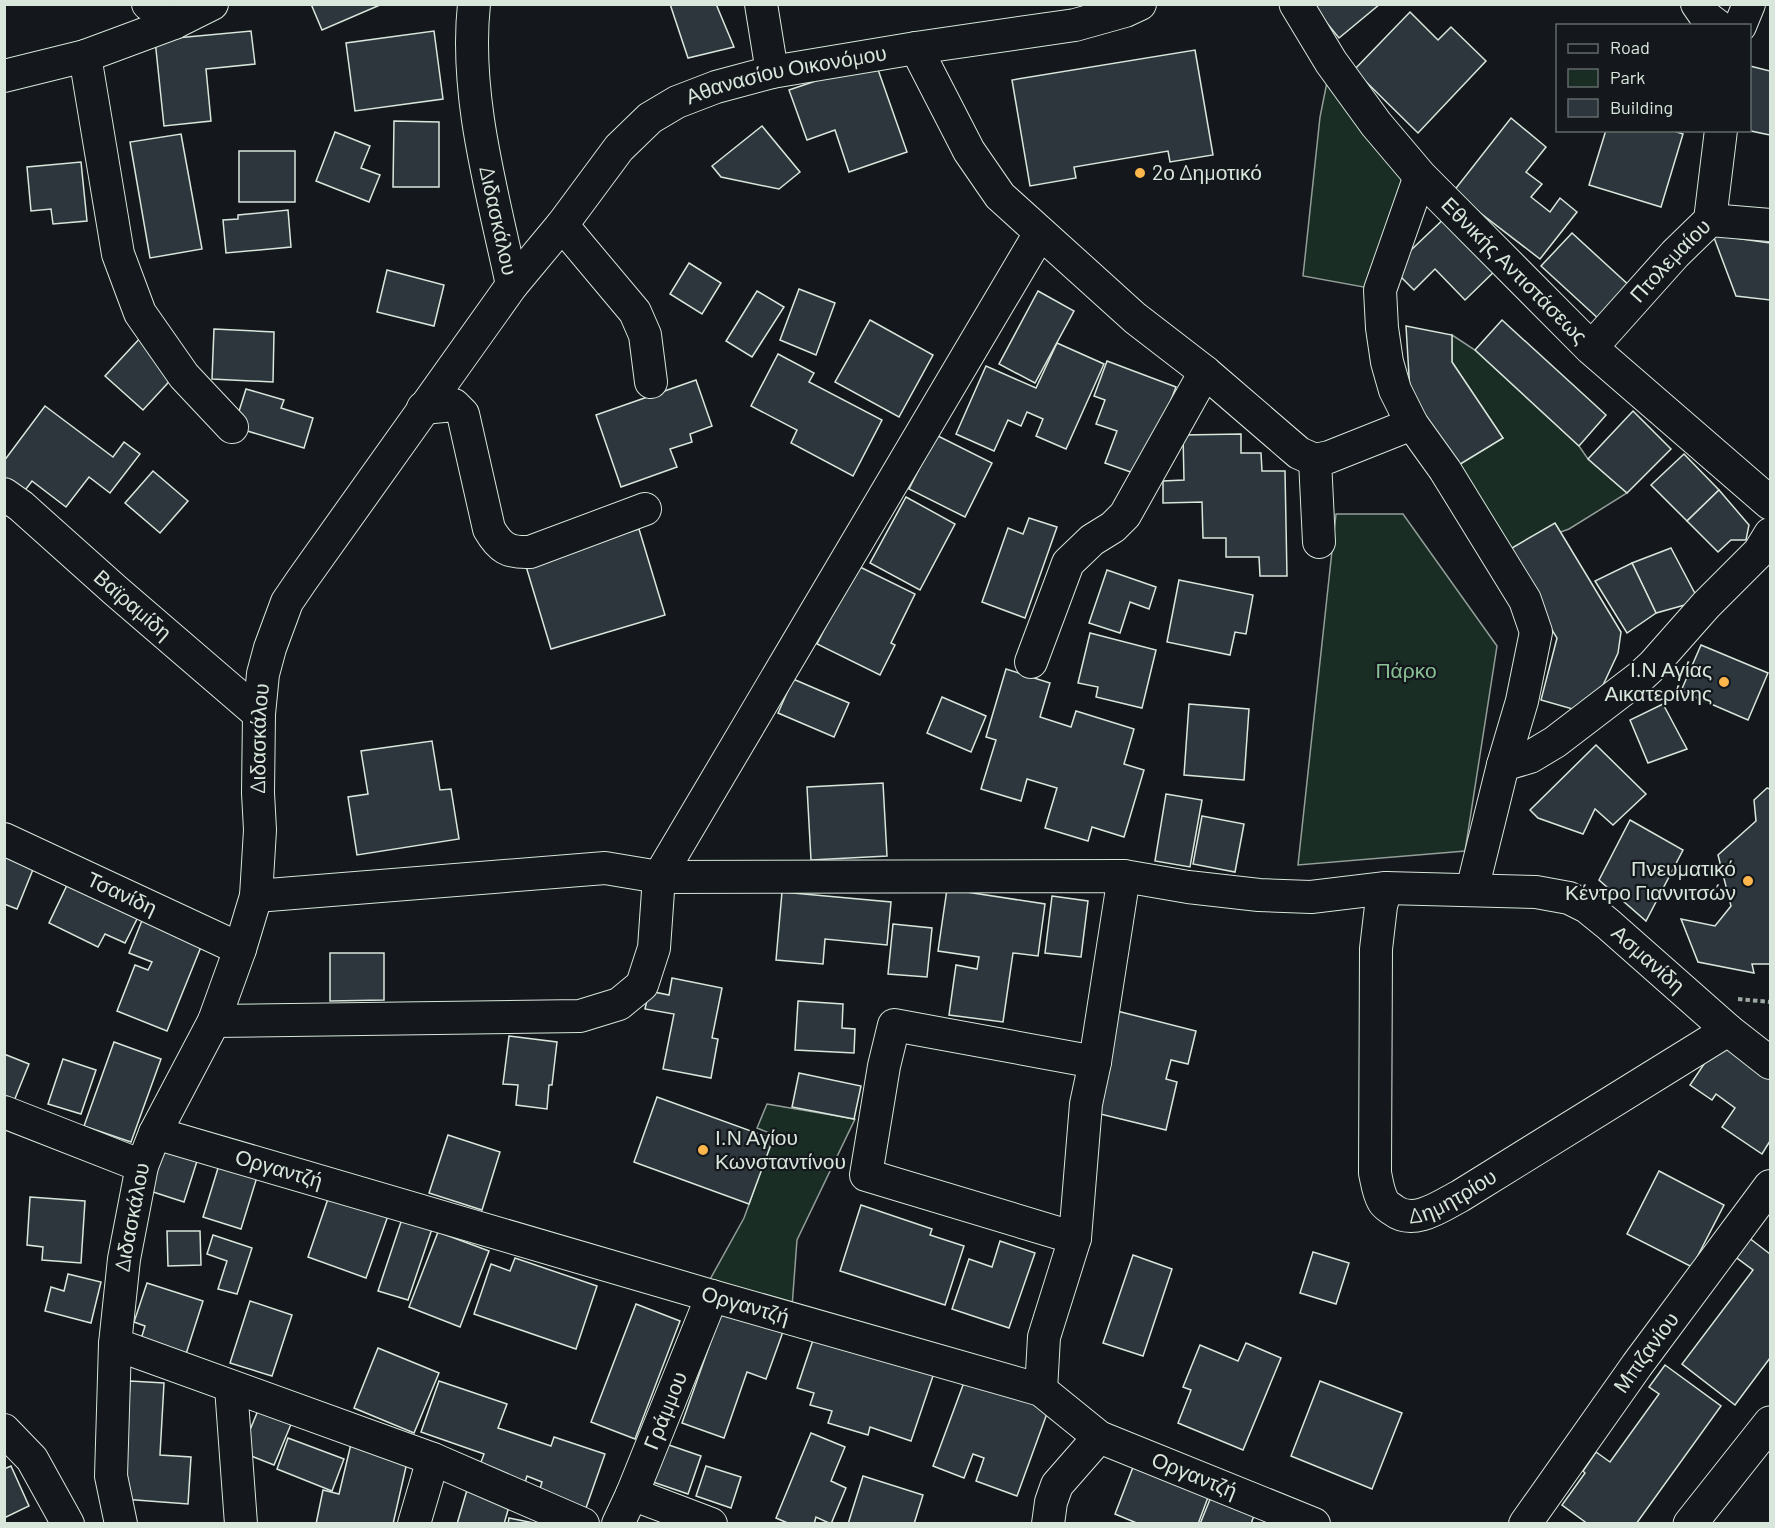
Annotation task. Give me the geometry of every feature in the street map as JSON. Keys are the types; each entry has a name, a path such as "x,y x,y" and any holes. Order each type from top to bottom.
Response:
{"main road":[{"name":"Εθνικής Αντιστάσεως","path":"1296,4 1331,62 1376,124 1420,176 1591,348 1770,502"},
{"path":"1690,1524 1770,1423"}],"street":[{"path":"148,4 174,22"},
{"path":"4,76 86,56 174,22 212,4"},
{"name":"Διδασκάλου","path":"121,1524 111,1476 115,1344 124,1259 142,1166 155,1133 214,1021 256,896 260,830 259,714 263,674 273,639 287,602 512,285 479,130 471,26 474,4"},
{"path":"761,4 772,72"},
{"name":"Αθανασίου Οικονόμου","path":"512,285 562,225 614,155 650,118 677,102 716,87 772,72 1075,25 1125,11 1140,4"},
{"path":"1697,4 1706,17 1715,24"},
{"path":"1741,24 1749,4"},
{"path":"916,48 969,152 1000,196 1135,318 1204,372 1299,453 1315,460 1329,457 1412,424"},
{"path":"86,56 118,254 140,313 184,376 232,427"},
{"path":"1710,220 1722,132"},
{"path":"1420,176 1380,290 1382,328 1395,390 1412,424 1445,470 1525,600 1536,632 1522,701 1503,765 1472,890"},
{"name":"Πτολεμαίου","path":"1591,348 1675,254 1710,220 1770,225"},
{"path":"562,225 635,312 645,335 651,382"},
{"path":"214,1021 580,1016 619,1004 642,985 654,948 658,877 1040,234"},
{"path":"1031,662 1068,562 1092,540 1113,527 1125,514 1204,372"},
{"path":"423,408 454,405 463,414 489,529 495,540 506,549 515,552 530,552 645,509"},
{"path":"1315,460 1319,542"},
{"name":"Βαϊραμίδη","path":"4,494 21,506 259,714"},
{"path":"1503,765 1530,757 1555,742 1640,677 1706,604 1759,552 1770,534"},
{"name":"Τσανίδη","path":"4,839 240,949"},
{"name":"Ασμανίδη","path":"256,896 605,868 658,877 1124,876 1188,887 1311,897 1386,888 1536,892 1569,898 1587,907 1728,1030 1770,1063"},
{"path":"1041,1390 1044,1337 1075,1238 1086,1104 1095,1062 1124,876"},
{"name":"Δημητρίου","path":"1386,888 1380,906 1376,949 1375,1173 1378,1190 1384,1203 1398,1214 1412,1216 1429,1213 1460,1196 1728,1030"},
{"path":"1075,1238 866,1175 884,1066 894,1025 1095,1062"},
{"path":"4,1112 142,1166"},
{"name":"Οργαντζή","path":"155,1133 1041,1390 1099,1437 1314,1524"},
{"name":"Μπιζανίου","path":"1526,1524 1637,1365 1770,1186"},
{"name":"Γράμμου","path":"618,1524 712,1296"},
{"path":"115,1344 433,1459 583,1524"},
{"path":"231,1387 241,1524"},
{"path":"4,1430 32,1459 68,1524"},
{"path":"1048,1524 1051,1502 1057,1485 1099,1437"},
{"path":"414,1524 433,1459"},
{"path":"632,1494 711,1524"}],"green space":[{"path":"1331,62 1420,176 1380,290 1303,276 1320,117"},
{"path":"1452,335 1475,350 1579,446 1588,459 1627,493 1569,529 1505,552 1457,466 1503,438 1452,362"},
{"name":"Πάρκο","path":"1336,514 1403,514 1497,646 1465,851 1298,865"},
{"path":"767,1104 855,1119 797,1240 792,1307 708,1283 744,1218 774,1135 757,1128"}],"building":[{"path":"311,4 380,4 380,5 322,30"},
{"path":"670,4 716,4 734,47 688,58"},
{"path":"1315,4 1380,4 1339,38 1313,6"},
{"path":"1410,12 1438,40 1451,27 1486,61 1418,133 1354,70"},
{"path":"251,31 255,64 206,69 211,121 164,126 155,40"},
{"path":"434,31 443,99 355,111 346,43"},
{"path":"1195,50 1213,155 1170,162 1168,151 1074,167 1076,178 1030,186 1012,80"},
{"path":"875,61 907,152 849,172 835,130 807,140 789,90"},
{"path":"1751,66 1770,71 1770,135 1751,131"},
{"path":"1511,118 1546,147 1526,172 1542,184 1531,197 1550,212 1560,198 1577,212 1540,259 1453,192"},
{"path":"394,121 439,122 439,187 393,187"},
{"path":"762,126 800,172 779,189 721,177 712,166"},
{"path":"335,132 370,146 361,168 380,175 369,202 316,181"},
{"path":"1605,132 1677,132 1683,134 1661,207 1589,185"},
{"path":"181,134 202,249 150,258 130,142"},
{"path":"239,151 295,151 295,202 239,202"},
{"path":"81,162 87,221 53,224 51,209 31,211 27,167"},
{"path":"288,210 291,247 226,253 223,220 238,219 238,215"},
{"path":"1450,213 1501,265 1465,300 1435,269 1414,290 1392,268"},
{"path":"1572,233 1632,288 1601,321 1541,266"},
{"path":"1713,235 1770,243 1770,300 1736,296"},
{"path":"689,263 721,283 702,314 670,294"},
{"path":"387,270 444,285 434,326 377,312"},
{"path":"799,289 835,303 816,355 780,340"},
{"path":"757,291 784,307 752,357 726,341"},
{"path":"1038,291 1074,311 1035,383 999,364"},
{"path":"870,320 933,355 899,417 835,382"},
{"path":"1502,320 1606,415 1579,446 1475,350"},
{"path":"1406,326 1452,335 1452,362 1503,438 1457,466 1410,392"},
{"path":"214,329 274,332 273,382 212,379"},
{"path":"141,337 178,372 143,410 105,376"},
{"path":"1057,343 1104,364 1066,449 1036,436 1043,419 1027,412 1021,426 1008,420 994,451 956,434 986,366 1036,388"},
{"path":"778,354 814,373 809,382 882,420 853,476 791,443 797,430 751,406"},
{"path":"1107,361 1176,387 1142,476 1105,463 1117,431 1096,424 1105,400 1094,396"},
{"path":"696,380 712,426 690,434 692,442 670,449 677,467 621,487 596,415"},
{"path":"246,389 284,400 281,408 313,418 304,448 234,427"},
{"path":"45,406 113,457 124,442 140,454 110,493 89,477 66,507 32,481 23,493 4,479 4,461"},
{"path":"1633,411 1671,449 1627,493 1588,459"},
{"path":"1241,434 1241,453 1261,453 1262,471 1285,471 1287,576 1260,576 1259,557 1226,557 1226,538 1203,538 1202,502 1163,503 1163,481 1184,480 1183,435"},
{"path":"936,435 992,463 965,517 909,489"},
{"path":"1684,454 1719,490 1687,521 1651,485"},
{"path":"153,471 188,501 160,533 125,503"},
{"path":"1719,490 1749,525 1746,540 1731,540 1718,552 1687,521"},
{"path":"906,497 955,524 920,590 870,563"},
{"path":"1029,518 1057,527 1025,618 982,602 1008,528 1023,534"},
{"path":"1555,523 1621,632 1618,653 1597,698 1576,710 1541,700 1557,638 1505,552"},
{"path":"639,529 665,615 551,649 525,563"},
{"path":"1671,548 1699,601 1656,613 1632,563"},
{"path":"1632,563 1656,613 1627,633 1595,581"},
{"path":"856,565 915,594 891,643 895,645 880,675 817,644"},
{"path":"1107,570 1156,587 1149,609 1130,602 1120,633 1089,623"},
{"path":"1179,580 1253,595 1246,634 1235,632 1230,655 1167,642"},
{"path":"1090,633 1156,650 1142,708 1096,697 1098,687 1078,683"},
{"name":"Ι.Ν Αγίας Αικατερίνης","path":"1701,645 1768,673 1748,720 1681,691"},
{"path":"1006,669 1050,683 1040,717 1071,727 1076,711 1134,729 1124,764 1144,770 1124,837 1092,827 1088,841 1045,828 1057,788 1027,779 1021,801 981,789 996,740 986,737"},
{"path":"793,679 849,703 834,737 778,713"},
{"path":"942,697 986,716 971,752 927,733"},
{"path":"1189,704 1249,709 1244,780 1184,775"},
{"path":"1663,704 1687,749 1648,763 1630,720"},
{"path":"432,741 440,790 451,789 459,839 357,855 348,797 368,794 361,751"},
{"path":"1596,745 1646,794 1613,825 1595,809 1583,834 1538,818 1530,810"},
{"path":"883,783 887,856 811,860 807,787"},
{"name":"Πνευματικό Κέντρο Γιαννιτσών","path":"1767,788 1770,789 1770,964 1752,964 1754,973 1698,962 1681,919 1715,926 1731,906 1718,855 1756,821 1754,800"},
{"path":"1166,794 1202,800 1190,867 1155,861"},
{"path":"1202,816 1244,824 1235,872 1193,864"},
{"path":"1630,820 1683,850 1646,921 1599,880"},
{"path":"4,856 36,862 17,909 4,904"},
{"path":"70,879 140,913 125,943 105,934 98,947 49,923"},
{"path":"947,889 1045,904 1038,956 1013,953 1003,1022 949,1015 956,965 977,969 979,957 938,951"},
{"path":"782,892 891,902 887,945 825,939 823,964 776,960"},
{"path":"1052,896 1088,901 1081,957 1045,953"},
{"path":"143,918 203,942 167,1031 117,1011 135,965 148,970 152,962 129,953"},
{"path":"893,924 932,928 927,977 888,974"},
{"path":"330,953 384,953 384,1000 330,1001"},
{"path":"672,978 722,988 712,1038 718,1039 711,1078 663,1069 674,1014 645,1009 649,991 669,995"},
{"path":"798,1001 843,1004 842,1028 855,1029 854,1053 795,1050"},
{"path":"1117,1011 1196,1031 1188,1064 1171,1060 1166,1079 1177,1082 1166,1130 1092,1112"},
{"path":"509,1036 557,1042 547,1109 516,1105 518,1085 503,1084"},
{"path":"114,1042 161,1059 131,1142 84,1126"},
{"path":"1718,1043 1770,1078 1770,1141 1762,1154 1722,1127 1735,1108 1716,1094 1712,1100 1690,1085"},
{"path":"4,1054 29,1064 14,1101 4,1097"},
{"path":"63,1059 96,1070 81,1114 48,1104"},
{"path":"799,1073 861,1086 854,1119 792,1107"},
{"name":"Ι.Ν Αγίου Κωνσταντίνου","path":"657,1097 773,1139 749,1204 634,1162"},
{"path":"448,1135 500,1152 482,1210 429,1193"},
{"path":"165,1147 198,1158 184,1202 150,1191"},
{"path":"219,1165 257,1177 241,1229 203,1217"},
{"path":"1659,1171 1724,1205 1692,1267 1627,1234"},
{"path":"330,1193 389,1213 366,1278 308,1257"},
{"path":"30,1197 85,1201 81,1263 42,1260 43,1247 27,1245"},
{"path":"861,1205 932,1229 930,1235 964,1246 945,1305 840,1271"},
{"path":"403,1216 433,1226 408,1300 378,1291"},
{"path":"167,1231 200,1231 201,1265 168,1266"},
{"path":"438,1232 489,1251 460,1327 409,1307"},
{"path":"1744,1234 1770,1254 1770,1358 1735,1405 1682,1364 1753,1270 1730,1253"},
{"path":"213,1235 252,1248 237,1294 218,1289 227,1261 207,1254"},
{"path":"1000,1241 1035,1253 1009,1328 952,1309 969,1259 992,1267"},
{"path":"1313,1252 1349,1263 1336,1304 1300,1293"},
{"path":"1133,1255 1172,1269 1143,1356 1103,1343"},
{"path":"515,1258 597,1286 576,1349 474,1314 491,1264 510,1271"},
{"path":"68,1274 101,1282 91,1323 45,1311 51,1287 64,1291"},
{"path":"147,1283 203,1301 186,1354 141,1339 145,1326 134,1322"},
{"path":"250,1301 292,1315 272,1376 230,1363"},
{"path":"636,1304 680,1321 635,1439 591,1422"},
{"path":"723,1307 784,1329 766,1379 747,1372 724,1438 682,1423"},
{"path":"815,1334 934,1373 911,1441 870,1427 868,1435 828,1423 832,1411 810,1405 814,1393 797,1388"},
{"path":"1246,1343 1281,1358 1243,1450 1178,1423 1191,1390 1183,1387 1200,1345 1238,1361"},
{"path":"378,1348 439,1373 414,1433 354,1408"},
{"path":"1665,1365 1721,1406 1636,1524 1588,1524 1562,1505 1585,1473 1583,1471 1596,1452 1610,1462 1659,1394 1649,1387"},
{"path":"966,1377 1049,1408 1017,1496 976,1481 984,1458 973,1454 964,1478 933,1466"},
{"path":"130,1381 164,1383 160,1455 191,1457 188,1504 123,1499"},
{"path":"439,1381 507,1404 498,1428 551,1446 554,1437 605,1454 586,1508 539,1492 542,1482 527,1476 523,1489 477,1473 484,1454 421,1432"},
{"path":"1320,1381 1402,1413 1372,1489 1291,1456"},
{"path":"259,1408 292,1422 274,1465 241,1452"},
{"path":"811,1433 845,1447 831,1481 846,1488 831,1524 816,1517 814,1524 790,1524 776,1518"},
{"path":"288,1438 344,1459 332,1491 277,1469"},
{"path":"351,1444 408,1458 393,1524 316,1524 323,1490 339,1494"},
{"path":"666,1444 701,1456 688,1494 653,1482"},
{"path":"1135,1462 1210,1492 1198,1524 1139,1524 1115,1514"},
{"path":"11,1466 29,1506 4,1518 4,1469"},
{"path":"706,1466 741,1477 731,1508 696,1496"},
{"path":"863,1476 923,1495 914,1524 848,1524"},
{"path":"1215,1487 1258,1504 1251,1524 1200,1524"},
{"path":"467,1490 510,1503 504,1524 457,1524"},
{"path":"509,1518 539,1524 508,1524"}],"place":[{"name":"2ο Δημοτικό","path":"1140,173"},
{"name":"Ι.Ν Αγίας Αικατερίνης","path":"1724,682"},
{"name":"Πνευματικό Κέντρο Γιαννιτσών","path":"1748,881"},
{"name":"Ι.Ν Αγίου Κωνσταντίνου","path":"703,1150"}]}
